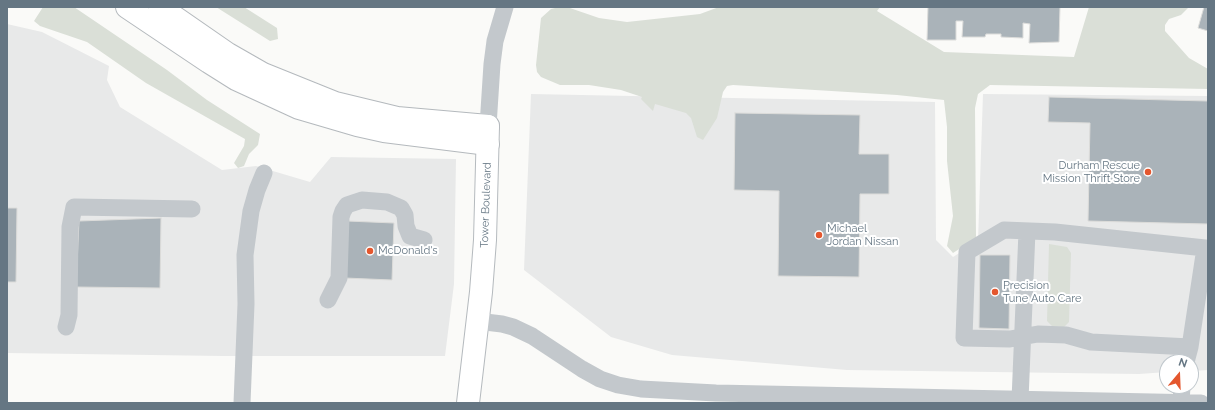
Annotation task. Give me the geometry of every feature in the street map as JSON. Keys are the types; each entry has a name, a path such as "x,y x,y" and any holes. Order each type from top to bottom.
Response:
{"main road":[{"path":"127,7 229,75 266,94 299,108 357,125 384,131 488,135"},
{"path":"160,7 228,54 264,74 336,103 397,118 488,135"},
{"name":"Tower Boulevard","path":"468,403 485,240 488,135"}],"street":[{"name":"Tower Boulevard","path":"488,135 492,64 495,41 503,7"},
{"path":"242,403 246,304 244,255 251,211 264,173"},
{"path":"328,300 338,278 341,218 342,211 347,205 362,200 387,202 401,208 405,215 406,226 410,236 424,240"},
{"path":"66,327 69,315 70,227 74,207 192,209"},
{"path":"1004,230 1205,248 1188,354 1090,342 1066,335 1038,334 1022,337 1010,339 964,338 967,252 1004,230"},
{"path":"1020,400 1027,231"},
{"path":"477,321 513,327 532,336 582,370 600,379 618,385 641,389 716,394 1201,403"}],"shaded area":[{"path":"43,7 74,7 167,70 207,100 260,134 258,145 249,154 244,166 238,168 234,163 244,146 245,139 146,83 87,42 40,26 34,21"},
{"path":"216,7 244,7 277,28 278,39 270,41"},
{"path":"567,7 599,18 627,22 700,14 719,7 880,7 877,11 944,52 1074,57 1089,7 1189,7 1181,15 1169,19 1165,25 1165,31 1189,58 1208,69 1208,89 990,85 978,94 975,108 976,238 953,253 947,246 953,216 947,161 947,127 944,100 897,95 733,85 727,86 723,92 717,118 703,140 697,137 691,118 686,113 655,104 653,111 641,99 642,97 621,90 589,85 560,85 541,77 537,72 536,65 541,18 551,9"},
{"path":"7,24 42,32 109,66 107,80 120,107 222,170 256,166 310,182 331,157 456,159 454,284 445,356 223,356 7,353"},
{"path":"531,94 935,102 936,240 953,257 978,241 983,94 1208,96 1208,370 1199,371 1199,354 1159,354 1159,373 1139,374 847,370 672,355 611,337 524,270"},
{"path":"1049,244 1067,247 1071,253 1069,322 1064,327 1052,326 1047,321"}],"building":[{"path":"928,7 1060,7 1059,42 1029,43 1030,24 1023,23 1023,38 1001,37 1001,34 986,34 985,37 962,37 963,21 956,21 956,40 927,40"},
{"path":"1204,7 1208,7 1208,31 1198,28"},
{"name":"Durham Rescue Mission Thrift Store","path":"1049,97 1208,101 1208,224 1088,221 1090,123 1048,122"},
{"name":"Michael Jordan Nissan","path":"735,113 860,115 859,154 889,154 889,194 860,194 859,277 778,276 779,191 734,190"},
{"path":"7,208 17,208 16,282 7,282"},
{"path":"161,218 160,288 76,287 79,221"},
{"name":"McDonald's","path":"347,221 394,223 392,280 345,278"},
{"name":"Precision Tune Auto Care","path":"980,255 1010,255 1009,329 979,328"}],"place":[{"name":"Durham Rescue Mission Thrift Store","path":"1148,172"},
{"name":"Michael Jordan Nissan","path":"819,235"},
{"name":"McDonald's","path":"370,251"},
{"name":"Precision Tune Auto Care","path":"995,292"}]}
